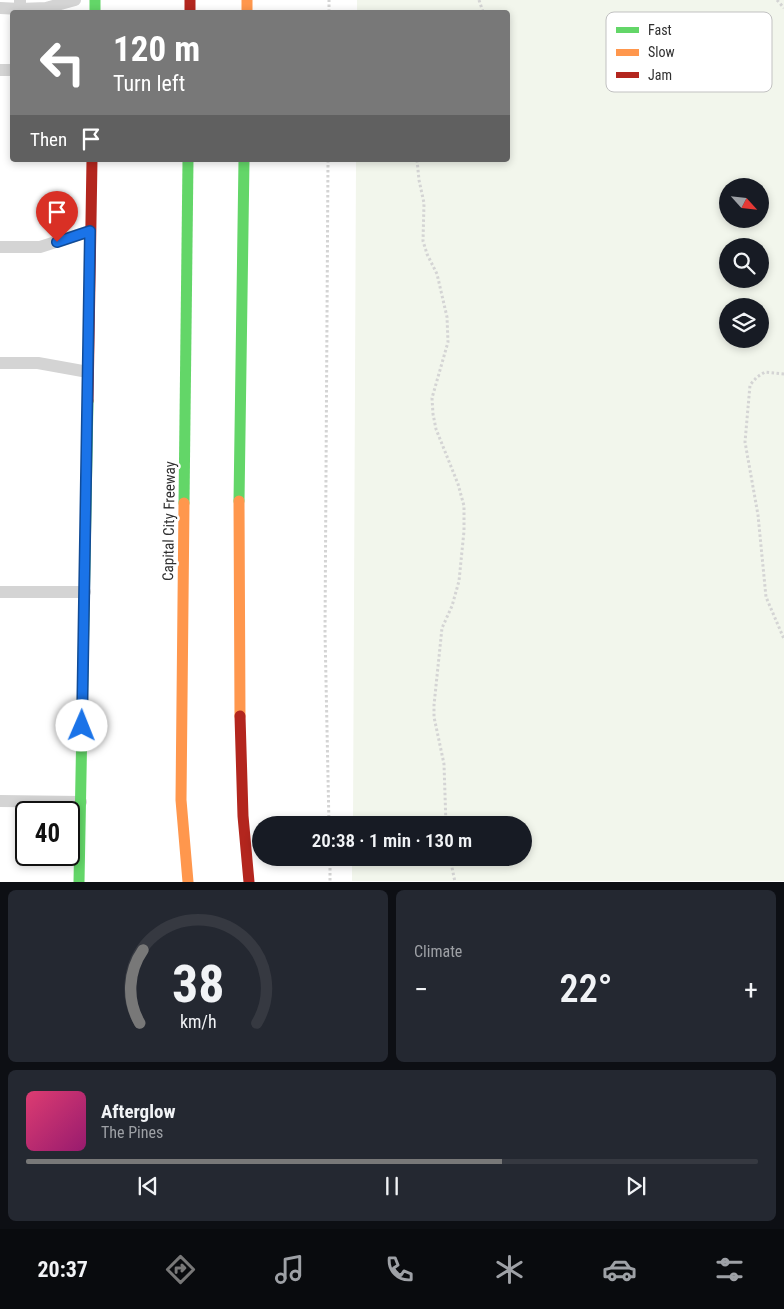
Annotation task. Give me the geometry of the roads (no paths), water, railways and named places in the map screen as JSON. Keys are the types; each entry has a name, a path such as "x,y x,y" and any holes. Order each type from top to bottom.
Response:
{"main road":[{"path":"79,882 92,162"},
{"name":"Capital City Freeway","path":"188,162 181,800 188,882"},
{"path":"244,162 238,510 240,742 244,839 249,882"},
{"path":"174,854 181,800"}],"lane":[{"path":"0,8 20,4 46,8 75,0"},
{"path":"0,246 40,247 90,231"},
{"path":"0,363 38,363 88,372"},
{"path":"0,592 85,592"},
{"path":"0,801 81,802"}]}
